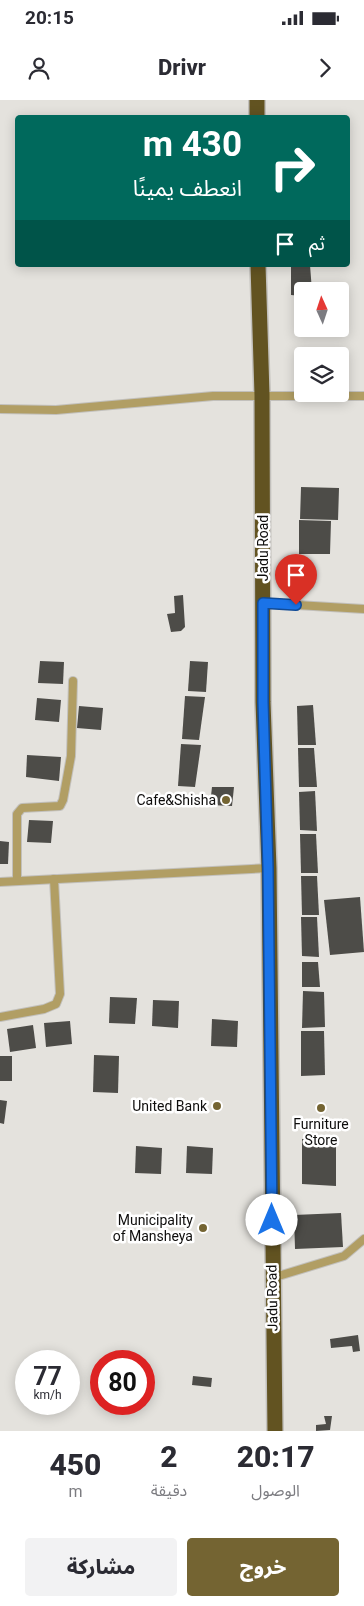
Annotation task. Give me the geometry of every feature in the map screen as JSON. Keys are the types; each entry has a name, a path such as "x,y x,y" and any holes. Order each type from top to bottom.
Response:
{"highway":[{"path":"257,100 257,115"},
{"name":"Jadu Road","path":"258,267 262,395 263,702 268,868 275,1431"}],"street":[{"path":"0,409 56,410 213,396 364,396"},
{"path":"263,603 364,609"},
{"path":"17,881 17,814 22,808 54,808 60,806 63,800 71,756 73,681"},
{"path":"0,882 268,868"},
{"path":"0,1017 44,1009 56,1004 60,994 54,879"},
{"path":"272,1278 344,1256 364,1239"}],"building":[{"path":"291,267 310,267 311,282 294,282 294,295 291,295"},
{"path":"301,487 339,488 338,520 300,519"},
{"path":"299,520 331,521 330,554 299,554"},
{"path":"183,595 185,627 181,631 171,632 167,614 175,613 174,596"},
{"path":"40,661 64,662 63,684 38,683"},
{"path":"190,661 208,662 206,692 188,691"},
{"path":"185,696 205,697 199,740 182,739"},
{"path":"37,698 61,700 59,722 35,720"},
{"path":"313,705 316,745 298,745 297,706"},
{"path":"79,706 103,708 101,730 77,728"},
{"path":"181,744 201,745 195,787 178,786"},
{"path":"298,748 314,748 317,787 299,787"},
{"path":"27,755 61,757 59,781 26,777"},
{"path":"212,787 234,787 232,806 210,805"},
{"path":"315,791 317,831 300,830 299,792"},
{"path":"29,820 53,821 51,843 27,842"},
{"path":"300,834 316,834 318,873 301,873"},
{"path":"0,841 9,842 8,864 0,864"},
{"path":"301,876 317,876 319,915 302,915"},
{"path":"360,897 364,952 330,955 324,900"},
{"path":"301,917 317,917 319,957 302,956"},
{"path":"302,962 318,962 320,987 302,987"},
{"path":"303,991 324,992 325,1027 302,1028"},
{"path":"110,997 137,998 135,1024 109,1023"},
{"path":"153,1000 179,1001 178,1028 152,1026"},
{"path":"212,1019 238,1021 237,1047 211,1046"},
{"path":"70,1021 72,1044 46,1047 44,1023"},
{"path":"33,1025 36,1048 10,1052 7,1029"},
{"path":"301,1031 324,1031 325,1075 301,1076"},
{"path":"94,1055 119,1056 118,1093 93,1092"},
{"path":"0,1056 12,1056 12,1081 0,1081"},
{"path":"0,1100 7,1101 4,1124 0,1123"},
{"path":"336,1136 336,1186 302,1184 302,1139"},
{"path":"136,1146 162,1148 161,1174 135,1173"},
{"path":"187,1146 213,1148 212,1174 186,1173"},
{"path":"341,1213 343,1247 295,1249 294,1215"},
{"path":"358,1335 360,1351 353,1352 352,1346 331,1348 330,1339"},
{"path":"193,1376 212,1378 211,1387 192,1385"},
{"path":"324,1416 332,1416 330,1430 316,1431 316,1425 326,1424"}],"place":[{"name":"Cafe&Shisha","path":"226,800"},
{"name":"United Bank","path":"217,1106"},
{"name":"Furniture Store","path":"321,1108"},
{"name":"Municipality of Mansheya","path":"203,1228"}],"route":[{"path":"272,1220 263,603 296,605"}]}
